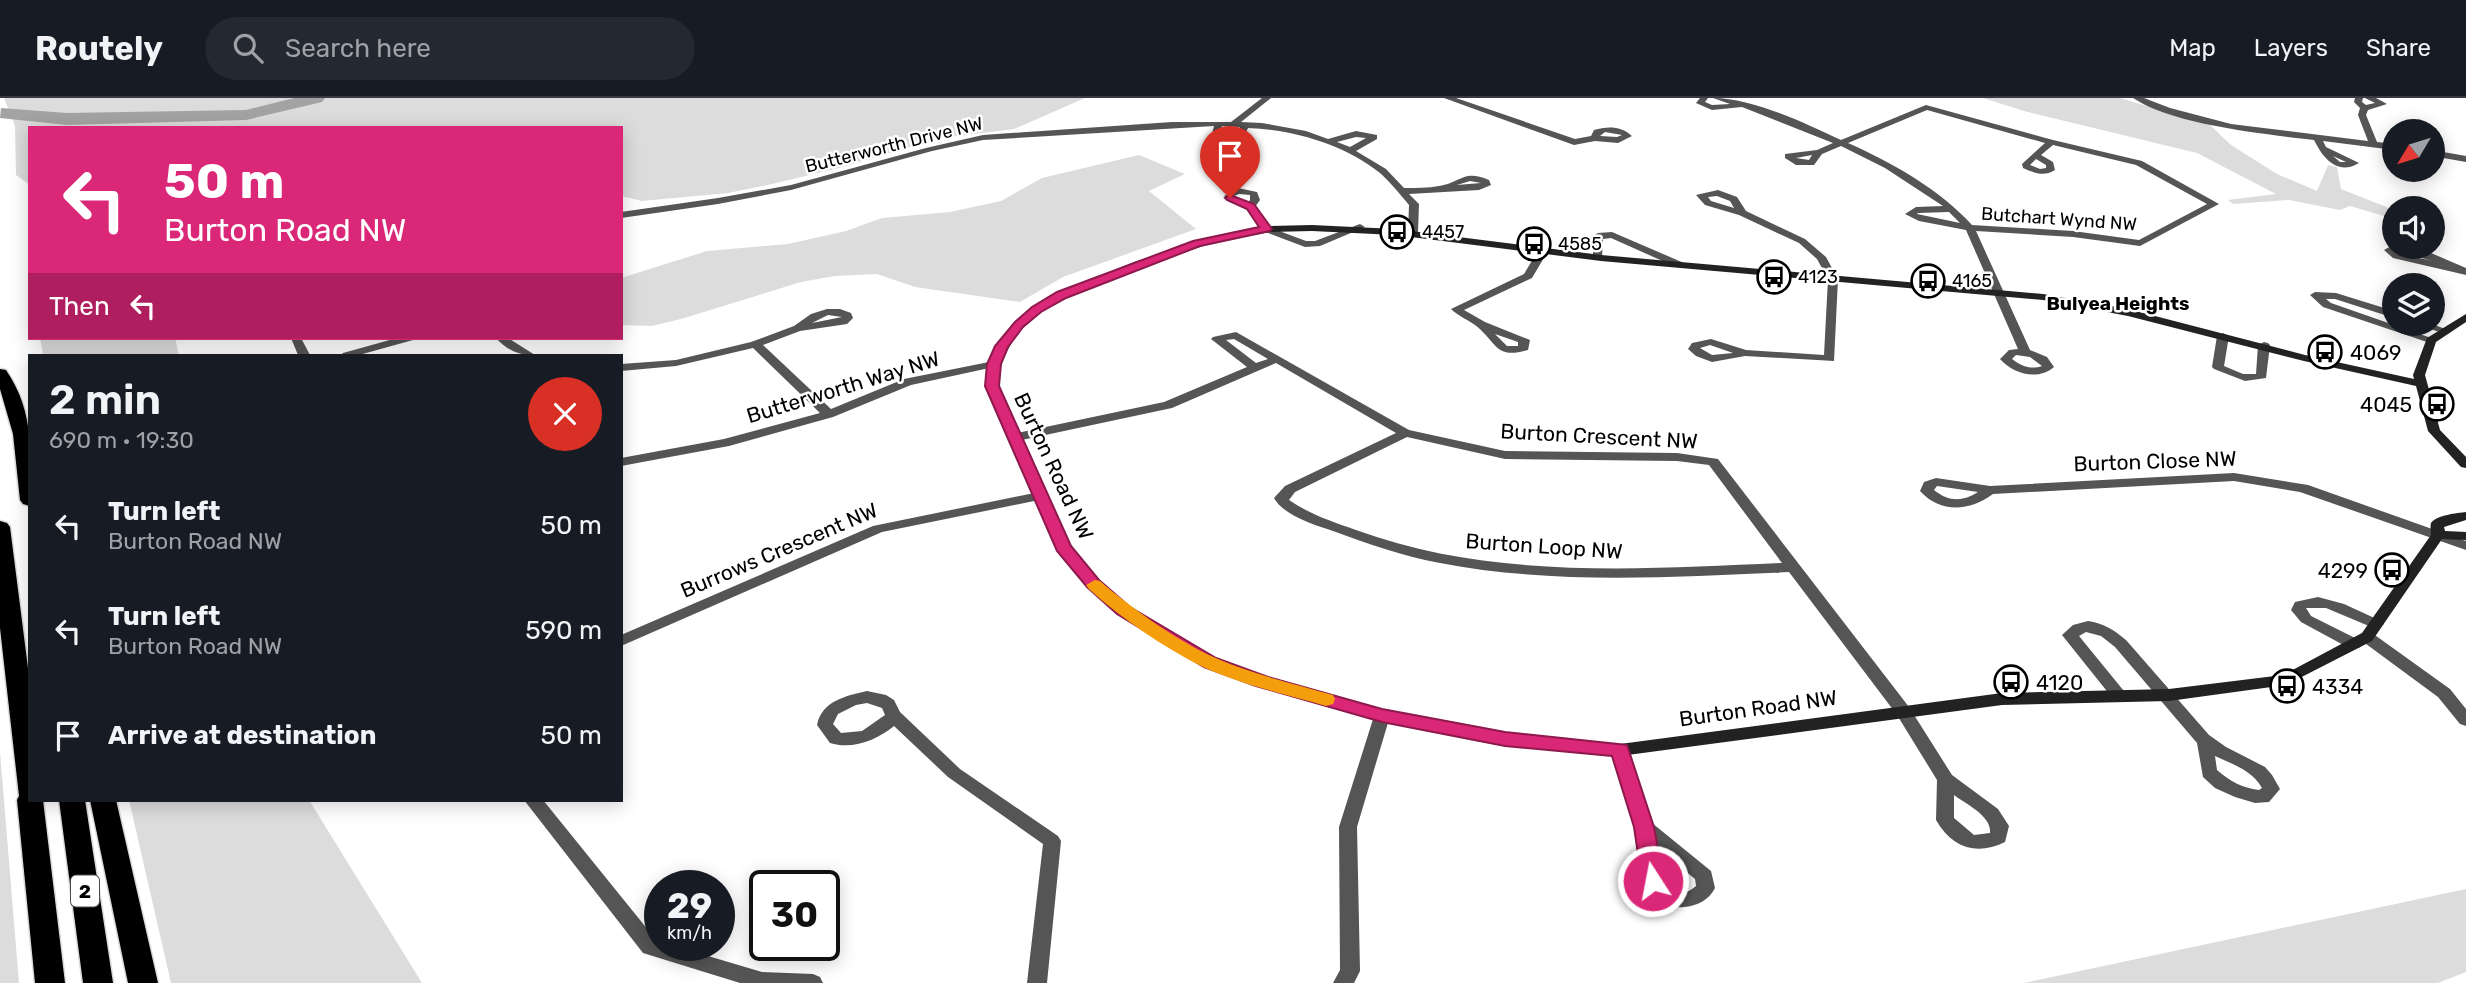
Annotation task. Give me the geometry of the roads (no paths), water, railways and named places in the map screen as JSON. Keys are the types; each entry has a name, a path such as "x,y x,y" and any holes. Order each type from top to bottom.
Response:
{"highway":[{"path":"0,374 9,386 17,408 28,486"},
{"path":"0,527 28,775"},
{"path":"30,802 50,983"},
{"name":"2","path":"72,802 98,983"},
{"path":"103,802 143,983"}],"street":[{"path":"1233,124 1267,98"},
{"path":"1448,98 1574,142 1595,138"},
{"path":"1704,98 1702,105 1712,108 1735,101"},
{"path":"1717,98 1735,101 1790,121 1843,144 1893,170 1952,209 1969,228 2026,353"},
{"path":"2137,98 2160,108 2218,123 2320,144 2382,145"},
{"path":"2359,98 2358,102 2364,108"},
{"path":"2364,108 2383,104 2369,98"},
{"name":"Butchart Wynd NW","path":"1819,152 1926,107 2050,142 2139,163 2214,204 2140,243 2073,234 1969,228"},
{"path":"2364,108 2362,115 2374,144"},
{"path":"1219,123 1215,138 1226,143 1238,141 1246,124"},
{"name":"Butterworth Drive NW","path":"623,215 723,201 814,182 917,153 1004,134 1219,123 1292,130 1353,149 1376,164 1405,191"},
{"name":"Butterworth Drive NW","path":"1330,141 1356,134 1374,137 1353,149"},
{"path":"2035,155 2050,142"},
{"path":"2445,155 2466,159"},
{"path":"1405,191 1445,189"},
{"path":"1405,191 1414,204 1413,232"},
{"path":"1250,206 1266,229"},
{"path":"1952,209 1916,210 1910,214 1969,228"},
{"path":"1742,213 1802,240 1822,257 1833,279 1830,359 1745,353"},
{"path":"994,364 1002,346 1019,324 1036,310 1062,295 1197,243 1266,229 1360,227 1597,257 2000,292 2114,310 2264,345 2300,357 2420,380"},
{"path":"1597,257 1598,236 1612,235 1680,265"},
{"path":"2389,250 2412,250 2466,272 2410,260 2389,250"},
{"path":"1482,325 1456,309 1528,276 1543,251"},
{"path":"2382,311 2336,296 2315,295 2327,305 2382,324"},
{"path":"2445,328 2466,317"},
{"path":"623,369 676,363 755,344 798,328"},
{"name":"Burton Crescent NW","path":"1255,368 1217,339 1236,335 1405,433 1505,455 1677,457 1713,462 1903,711"},
{"path":"2222,336 2218,367 2233,375 2252,380 2262,376 2264,345"},
{"path":"2419,336 2431,340"},
{"path":"2435,336 2431,340 2420,380 2434,431 2466,464"},
{"path":"351,354 402,340"},
{"path":"504,340 527,354"},
{"path":"755,344 829,415"},
{"path":"1013,438 1168,405 1277,359"},
{"name":"Butterworth Way NW","path":"623,462 725,443 829,415 908,382 994,364"},
{"name":"Burton Road NW","path":"994,364 992,386 1063,548 1093,583 1124,611 1210,663 1236,672 1382,716 1505,739 1620,750 2002,699 2169,695 2286,680 2366,635 2438,535 2437,525 2455,517 2466,516"},
{"name":"Burton Loop NW","path":"1405,433 1290,489 1281,498 1288,506 1363,539 1472,565 1645,573 1791,567"},
{"name":"Burton Close NW","path":"1990,490 2234,477 2303,488 2466,546"},
{"name":"Burrows Crescent NW","path":"623,640 878,529 1040,496"},
{"path":"2438,535 2466,536"},
{"path":"2120,696 2070,635 2079,627 2096,627 2113,638 2169,695 2205,742"},
{"path":"2366,635 2444,693 2466,720"},
{"path":"2444,693 2466,701"},
{"path":"1903,711 1946,780"},
{"path":"894,716 954,773 1052,841 1037,983"},
{"path":"1343,983 1350,971 1349,827 1382,716"},
{"path":"1620,750 1644,827"},
{"path":"535,802 650,947 762,981 813,983"}],"waterway":[{"path":"1,113 67,119 246,115 316,98"}],"place":[{"name":"4457","path":"1397,232"},
{"name":"4585","path":"1534,244"},
{"name":"4123","path":"1774,277"},
{"name":"4165","path":"1928,281"},
{"name":"4069","path":"2325,352"},
{"name":"4045","path":"2437,404"},
{"name":"4299","path":"2392,570"},
{"name":"4120","path":"2011,682"},
{"name":"4334","path":"2287,686"}],"district":[{"name":"Bulyea Heights","path":"2118,303"}]}
